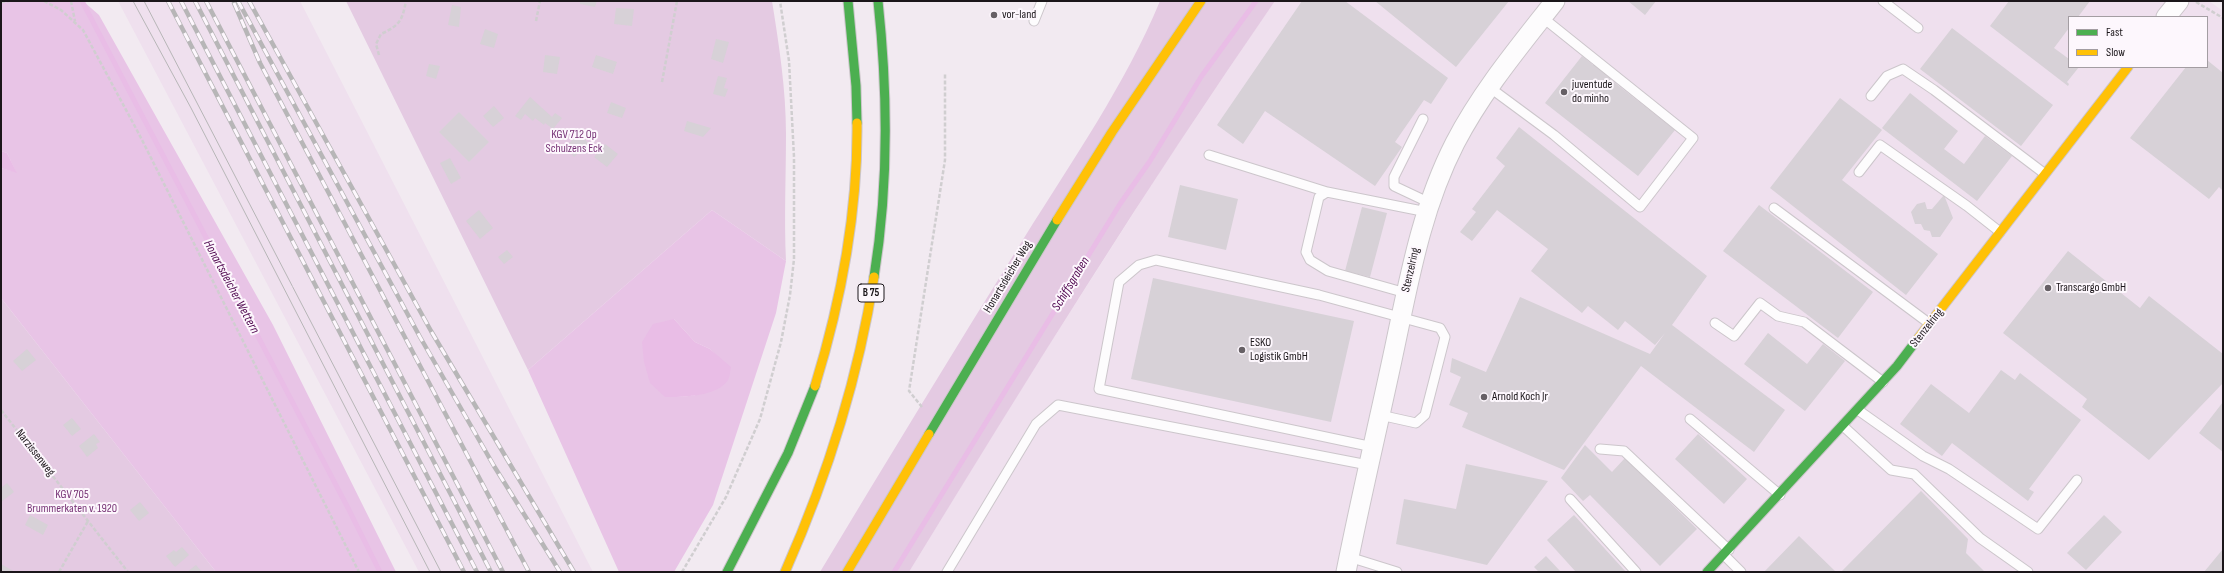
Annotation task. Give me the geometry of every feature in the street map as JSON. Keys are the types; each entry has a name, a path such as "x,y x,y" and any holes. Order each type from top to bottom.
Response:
{"main road":[{"name":"B 75","path":"727,572 788,453 815,384 845,269 852,219 857,145 856,86 848,1"},
{"name":"B 75","path":"785,572 817,496 848,403 865,330 879,238 887,168 887,92 878,1"},
{"name":"Honartsdeicher Weg","path":"847,572 935,422 1112,132 1201,1"},
{"name":"Stenzelring","path":"1707,572 1780,495 1883,382 1930,324 2127,68"}],"street":[{"name":"Stenzelring","path":"1348,564 1406,293 1418,241 1428,208 1455,144 1489,87 1555,1"},
{"path":"2167,16 2179,1"}],"lane":[{"path":"1034,21 1042,1"},
{"path":"1883,1 1918,28"},
{"path":"1489,87 1554,135 1640,207 1693,138 1542,17"},
{"path":"1871,96 1887,76 1903,69 1934,90 2045,174"},
{"path":"1423,119 1394,177 1394,186 1428,208"},
{"path":"1859,172 1880,145 1967,206 2000,232"},
{"path":"1209,155 1327,192 1428,208"},
{"path":"1327,192 1320,197 1306,252 1310,260 1328,270 1406,293"},
{"path":"1774,208 1930,324"},
{"path":"1373,447 1099,389 1119,282 1139,265 1156,260 1319,295 1440,328 1444,337 1425,415 1416,423 1380,415"},
{"path":"1715,323 1734,336 1760,303 1778,316 1804,322 1883,382"},
{"path":"947,572 1036,424 1058,405 1368,465"},
{"path":"1858,410 1923,456 1950,469 2038,529 2078,480"},
{"path":"1690,419 1780,495"},
{"path":"1843,426 1891,470 1914,474 1980,538 2028,572"},
{"path":"1600,449 1624,451 1726,552 1741,572"},
{"path":"1570,499 1636,572"},
{"path":"1348,564 1397,572"}],"path":[{"path":"1,2 9,1"},
{"path":"44,1 75,21 82,30 139,134 359,572"},
{"path":"71,1 75,21"},
{"path":"379,55 376,44 381,34 395,27 403,18 406,1"},
{"path":"536,21 540,1"},
{"path":"662,82 677,1"},
{"path":"682,572 726,497 760,418 781,342 790,295 794,259 794,157 789,61 780,1"},
{"path":"2199,2 2223,18"},
{"path":"935,422 909,391 945,160 945,73"},
{"name":"Narzissenweg","path":"1,410 128,572"},
{"path":"59,572 88,521"}],"shaded area":[{"path":"1,1 83,1 99,15 273,325 396,572 216,572 1,298 1,168 16,172 7,153 1,151"},
{"path":"118,1 300,1 593,572 419,572"},
{"path":"1275,1 2209,1 2223,11 2223,572 909,572 1012,403 1209,95"},
{"path":"1,151 7,153 17,173 1,168"},
{"path":"712,210 786,261 776,313 713,505 674,572 619,572 528,370","holes":["674,319 695,342 710,349 723,362 728,379 721,385 707,392 691,396 665,397"]},
{"path":"674,319 695,342 710,349 731,367 729,379 723,386 708,393 699,395 665,397 650,383 644,362 642,342 653,324"}],"green space":[{"name":"KGV 712 Op Schulzens Eck","path":"346,1 772,1 780,51 785,100 786,261 712,210 528,370"},
{"path":"1160,1 1275,1 1180,142 1088,284 909,572 820,572 972,321 1097,122 1131,63"},
{"name":"KGV 705 Brummerkaten v. 1920","path":"1,298 216,572 1,572"}],"building":[{"path":"580,1 597,1 595,7 580,4"},
{"path":"1302,1 1345,1 1448,78 1431,104 1424,100 1395,142 1402,147 1375,186 1265,111 1243,144 1217,125"},
{"path":"1375,1 1509,1 1456,67"},
{"path":"1628,1 1656,1 1645,15"},
{"path":"2009,1 2090,1 2079,16 2068,16 2068,29 2054,48 2068,58 2068,68 2078,68 2067,82 2069,84 2068,86 1990,26"},
{"path":"452,5 461,7 459,27 448,25"},
{"path":"616,8 634,9 632,26 614,24"},
{"path":"1952,28 2053,105 2021,146 1920,69"},
{"path":"485,29 498,34 494,48 480,44"},
{"path":"716,39 729,42 723,63 711,59"},
{"path":"545,55 560,57 557,74 543,72"},
{"path":"596,55 617,62 613,74 592,67"},
{"path":"1582,56 1593,65 1596,62 1613,76 1610,79 1675,130 1638,176 1545,103"},
{"path":"2208,61 2223,73 2223,191 2219,187 2209,199 2130,138 2185,68 2208,68"},
{"path":"429,64 440,66 436,79 426,76"},
{"path":"718,76 727,78 724,88 728,89 725,97 713,94"},
{"path":"1910,93 1958,131 1944,149 1964,164 1985,136 2012,156 1977,201 1882,128"},
{"path":"530,97 552,117 555,113 562,118 553,129 545,123 544,125 535,118 533,121 525,114 521,120 515,116"},
{"path":"1840,98 1882,130 1842,180 1938,254 1906,295 1770,188"},
{"path":"611,102 626,108 622,118 607,113"},
{"path":"494,106 504,118 493,127 483,116"},
{"path":"459,112 489,142 469,162 439,132"},
{"path":"687,121 711,128 703,137 684,131"},
{"path":"1519,127 1707,276 1672,325 1785,410 1754,452 1641,366 1564,470 1462,427 1468,413 1449,405 1461,377 1450,372 1452,358 1486,372 1520,297 1650,354 1665,333 1655,345 1625,321 1618,330 1588,306 1582,313 1531,271 1548,249 1497,210 1472,241 1460,232 1476,212 1472,209 1505,166 1496,158"},
{"path":"579,133 589,144 574,157 565,147"},
{"path":"605,144 618,154 607,167 594,157"},
{"path":"450,158 461,178 451,184 440,163"},
{"path":"1180,185 1238,199 1226,250 1168,237"},
{"path":"1944,195 1953,218 1940,237 1932,237 1930,231 1924,230 1921,224 1915,224 1911,212 1917,204 1925,202 1927,209 1932,209"},
{"path":"1759,205 1873,292 1838,338 1723,251"},
{"path":"1362,207 1387,213 1370,277 1345,271"},
{"path":"479,210 493,228 480,239 466,221"},
{"path":"507,250 513,257 504,264 498,257"},
{"path":"2068,251 2140,308 2149,296 2223,354 2223,383 2149,460 2082,407 2087,399 2003,333"},
{"name":"ESKO Logistik GmbH","path":"1153,278 1354,321 1331,422 1131,379"},
{"path":"1768,333 1807,364 1823,344 1845,361 1805,411 1744,364"},
{"path":"27,349 36,360 22,371 13,361"},
{"path":"2001,370 2015,380 2020,373 2081,420 2029,489 2034,492 2028,501 1952,443 1942,456 1900,424 1931,384 1969,413"},
{"path":"2223,402 2223,452 2199,433"},
{"path":"72,418 81,429 72,436 63,425"},
{"path":"94,434 100,442 96,444 98,448 87,457 79,446"},
{"path":"1698,434 1747,479 1724,504 1675,459"},
{"path":"1585,445 1612,472 1625,458 1697,529 1660,566 1590,495 1583,501 1561,478"},
{"path":"1466,464 1548,481 1487,565 1396,544 1404,499 1456,509"},
{"path":"7,483 14,492 1,502 1,488"},
{"path":"1921,491 1968,539 1966,553 1985,572 1841,572"},
{"path":"140,502 149,513 139,521 130,510"},
{"path":"30,515 48,525 43,535 25,525"},
{"path":"1574,515 1626,572 1576,572 1547,540"},
{"path":"2104,515 2122,532 2086,570 2067,553"},
{"path":"1799,536 1836,572 1764,572"},
{"path":"182,547 189,555 175,567 166,556 174,550 176,552"},
{"path":"2223,549 2223,572 2204,572"},
{"path":"1546,556 1561,572 1539,572 1534,567"},
{"path":"1,564 15,572 1,572"},
{"path":"196,565 202,572 187,572"}],"waterway":[{"name":"Honartsdeicher Wettern","path":"82,1 348,508 380,572"},
{"name":"Schiffsgraben","path":"894,572 1120,204 1150,161 1201,77 1256,1"}],"tram line":[{"path":"133,1 191,108 430,572"},
{"path":"144,1 441,572"}],"railway":[{"path":"168,1 464,572"},
{"path":"181,1 477,572"},
{"path":"195,1 491,572"},
{"path":"206,1 503,572"},
{"path":"238,1 420,337 494,466 560,572"},
{"path":"249,1 431,331 574,572"},
{"path":"234,3 260,63 529,572"}],"traffic: fast":[{"path":"848,1 856,86 857,123"},
{"path":"874,277 882,208 885,139 884,70 878,1"},
{"path":"929,434 1057,220"},
{"path":"1707,572 1897,366 1916,341"},
{"path":"727,572 788,453 815,386"}],"traffic: slow":[{"path":"1057,220 1112,132 1201,1"},
{"path":"1916,341 2127,68"},
{"path":"815,386 833,322 846,256 855,190 857,123"},
{"path":"785,572 814,500 839,428 859,353 874,277"},
{"path":"847,572 929,434"}],"place":[{"name":"vor-land","path":"994,15"},
{"name":"juventude do minho","path":"1564,92"},
{"name":"Transcargo GmbH","path":"2048,288"},
{"name":"ESKO Logistik GmbH","path":"1242,350"},
{"name":"Arnold Koch Jr","path":"1484,397"}]}
